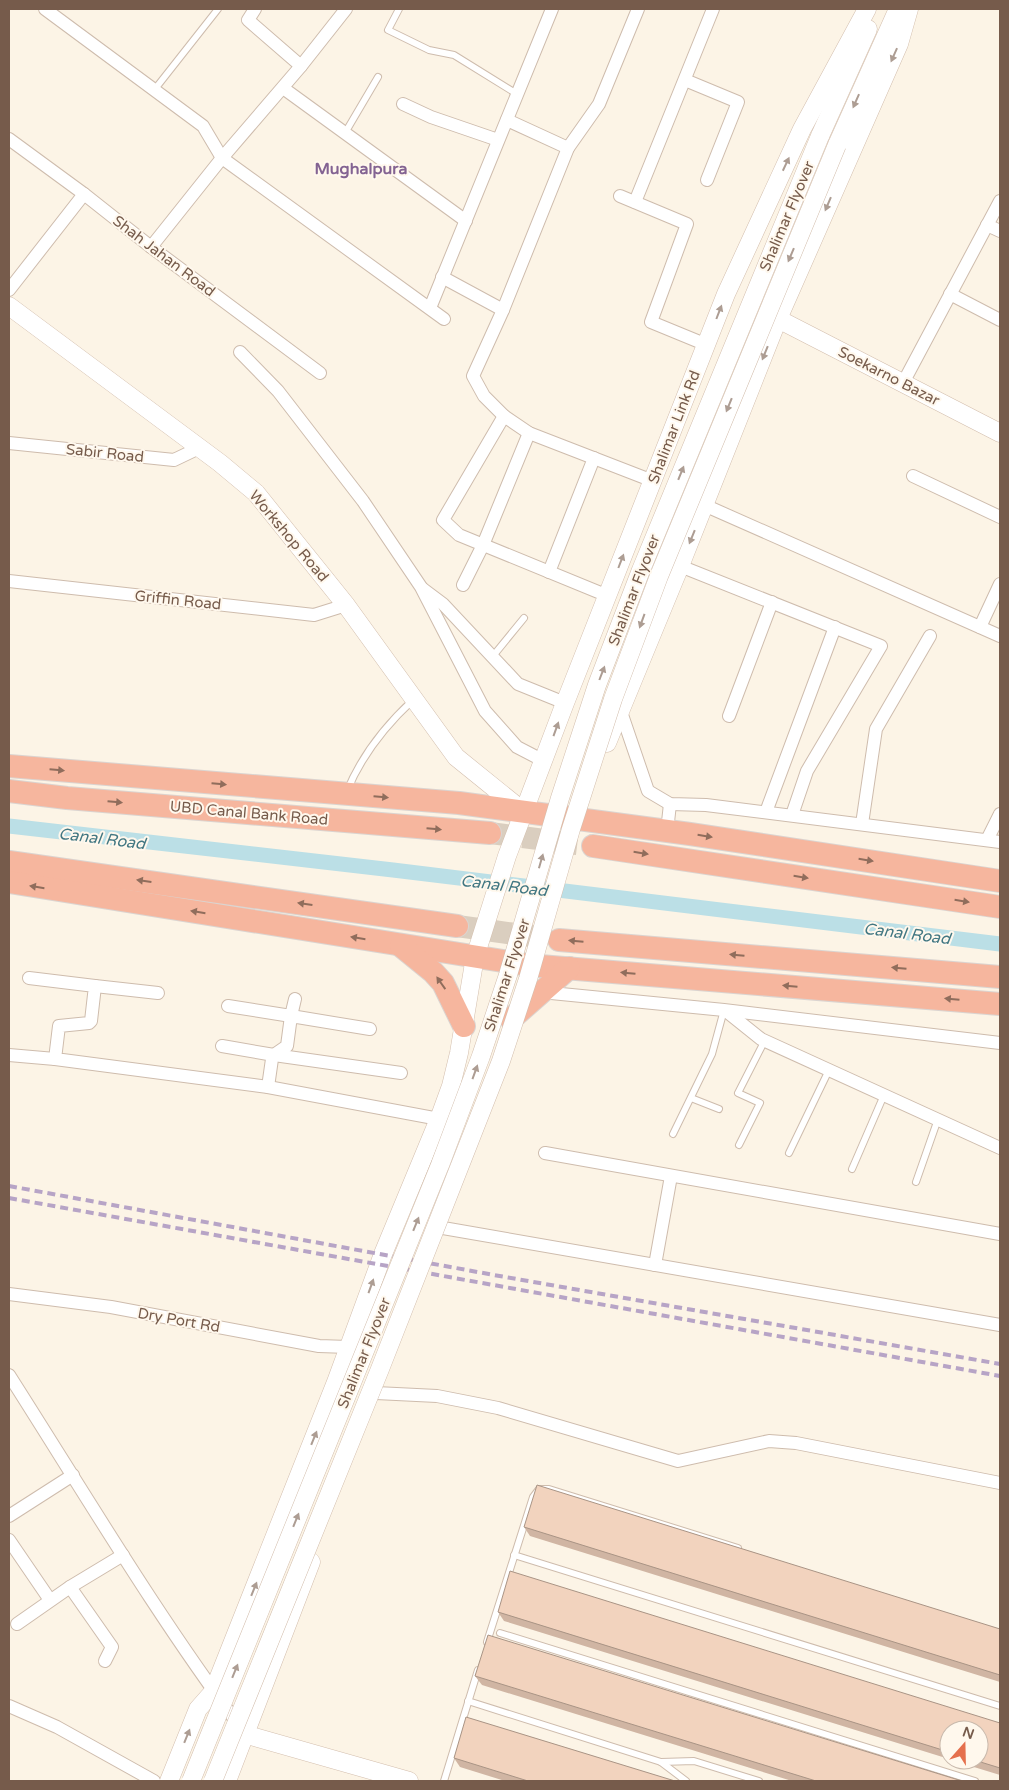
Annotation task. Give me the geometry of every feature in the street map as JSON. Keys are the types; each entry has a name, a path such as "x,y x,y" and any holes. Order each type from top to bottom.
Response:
{"highway":[{"path":"9,766 460,803 578,818 1000,881"},
{"name":"UBD Canal Bank Road","path":"9,791 77,799 490,833"},
{"path":"592,846 1000,907"},
{"path":"9,862 457,926"},
{"path":"9,882 528,965 1000,1004"},
{"path":"560,940 1000,977"},
{"path":"399,944 433,972 443,983 464,1026"},
{"path":"511,1019 569,968"}],"main road":[{"name":"Shalimar Link Rd","path":"169,1781 198,1708 213,1692 387,1245 439,1119 453,1078 464,1026 475,957 506,856 706,344 726,294 802,129 867,9"},
{"name":"Shalimar Flyover","path":"191,1781 440,1165 481,1056 508,975 560,798 597,685 641,570 820,136 876,9"},
{"name":"Shalimar Flyover","path":"213,1781 383,1360 500,1061 528,980 572,829 613,699 659,576 837,145 898,9"},
{"path":"227,1781 376,1393 443,1228 540,928 578,818 778,318 899,44 909,9"},
{"name":"Workshop Road","path":"9,306 220,463 256,494 346,605 456,757 524,812"},
{"name":"Soekarno Bazar","path":"778,318 1000,434"},
{"path":"387,1245 431,1258"},
{"path":"244,1734 409,1781"}],"street":[{"path":"45,9 156,89 203,126 222,158 444,319"},
{"path":"255,9 248,20 301,66"},
{"path":"151,247 346,9"},
{"path":"430,308 552,9"},
{"path":"638,9 599,104 568,148 503,310 473,376 484,396 504,416 530,433 653,481"},
{"path":"636,202 713,9"},
{"path":"684,80 738,102 707,180"},
{"path":"283,88 466,221"},
{"path":"403,104 431,118 498,140"},
{"path":"507,120 568,148"},
{"name":"Shah Jahan Road","path":"9,139 320,373"},
{"path":"9,290 84,194"},
{"path":"620,196 686,222 687,225 651,322 706,344"},
{"path":"903,383 1000,201"},
{"path":"988,225 1000,231"},
{"path":"442,277 503,310"},
{"path":"950,294 1000,320"},
{"path":"240,352 278,391 357,493 421,587 485,711 518,747 544,761"},
{"path":"504,416 443,520 460,535 608,596"},
{"path":"463,585 484,545 530,433"},
{"name":"Sabir Road","path":"9,443 174,460 199,448"},
{"path":"549,572 594,458"},
{"path":"913,476 1000,517"},
{"path":"704,505 1000,636"},
{"path":"680,566 881,646 807,771 792,815"},
{"name":"Griffin Road","path":"9,581 314,616 346,605"},
{"path":"980,627 1000,584"},
{"path":"421,587 443,604 518,684 565,703"},
{"path":"729,716 772,602"},
{"path":"766,812 836,628"},
{"path":"862,824 876,729 930,636"},
{"path":"620,709 648,791 670,804 706,805 1000,842"},
{"path":"667,831 670,804"},
{"path":"987,840 1000,814"},
{"path":"29,978 158,993"},
{"path":"55,1059 59,1026 89,1023 91,1021 95,986"},
{"path":"541,992 724,1010 1000,1043"},
{"path":"268,1088 274,1055 287,1046 295,999"},
{"path":"228,1006 370,1029"},
{"path":"724,1010 765,1040 1000,1148"},
{"path":"222,1046 401,1073"},
{"path":"9,1056 55,1059 268,1088 439,1119"},
{"path":"546,1153 1000,1234"},
{"path":"656,1265 671,1176"},
{"path":"443,1228 1000,1325"},
{"name":"Dry Port Rd","path":"9,1294 111,1307 319,1346 348,1347"},
{"path":"9,1375 123,1555 213,1692 244,1734"},
{"path":"376,1393 438,1396 498,1408 678,1462 769,1441 796,1443 1000,1483"},
{"path":"9,1516 73,1475"},
{"path":"9,1540 50,1600"},
{"path":"17,1624 50,1600 123,1555"},
{"path":"70,1587 112,1647 105,1661"},
{"path":"9,1706 57,1727 154,1781"}],"lane":[{"path":"156,89 218,9"},
{"path":"399,9 388,30 429,50 454,55 517,94"},
{"path":"345,133 378,77"},
{"path":"493,656 524,618"},
{"path":"346,794 354,774 381,735 394,718 413,699"},
{"path":"673,1134 712,1054 724,1010"},
{"path":"739,1145 760,1104 738,1093 765,1040"},
{"path":"789,1153 829,1070"},
{"path":"852,1169 884,1095"},
{"path":"690,1098 719,1109"},
{"path":"916,1182 938,1120"},
{"path":"485,1646 533,1497 539,1489 549,1489 746,1550"},
{"path":"514,1555 1000,1706"},
{"path":"500,1633 975,1781"},
{"path":"444,1781 480,1665"},
{"path":"468,1701 661,1762 694,1761 759,1781"},
{"path":"661,1762 686,1781"}],"building":[{"path":"537,1485 1000,1629 1000,1675 524,1527"},
{"path":"510,1571 1000,1723 1000,1768 989,1765 989,1720 939,1720 939,1749 498,1612"},
{"path":"488,1635 962,1781 816,1781 475,1676"},
{"path":"466,1717 675,1781 528,1781 454,1758"}],"waterway":[{"name":"Canal Road","path":"9,826 393,870 1000,944"}],"tunnel":[{"path":"490,833 593,846"},
{"path":"457,926 559,940"}],"railway":[{"path":"9,1186 494,1275 1000,1364"},
{"path":"9,1198 1000,1376"}],"district":[{"name":"Mughalpura","path":"361,168"}]}
